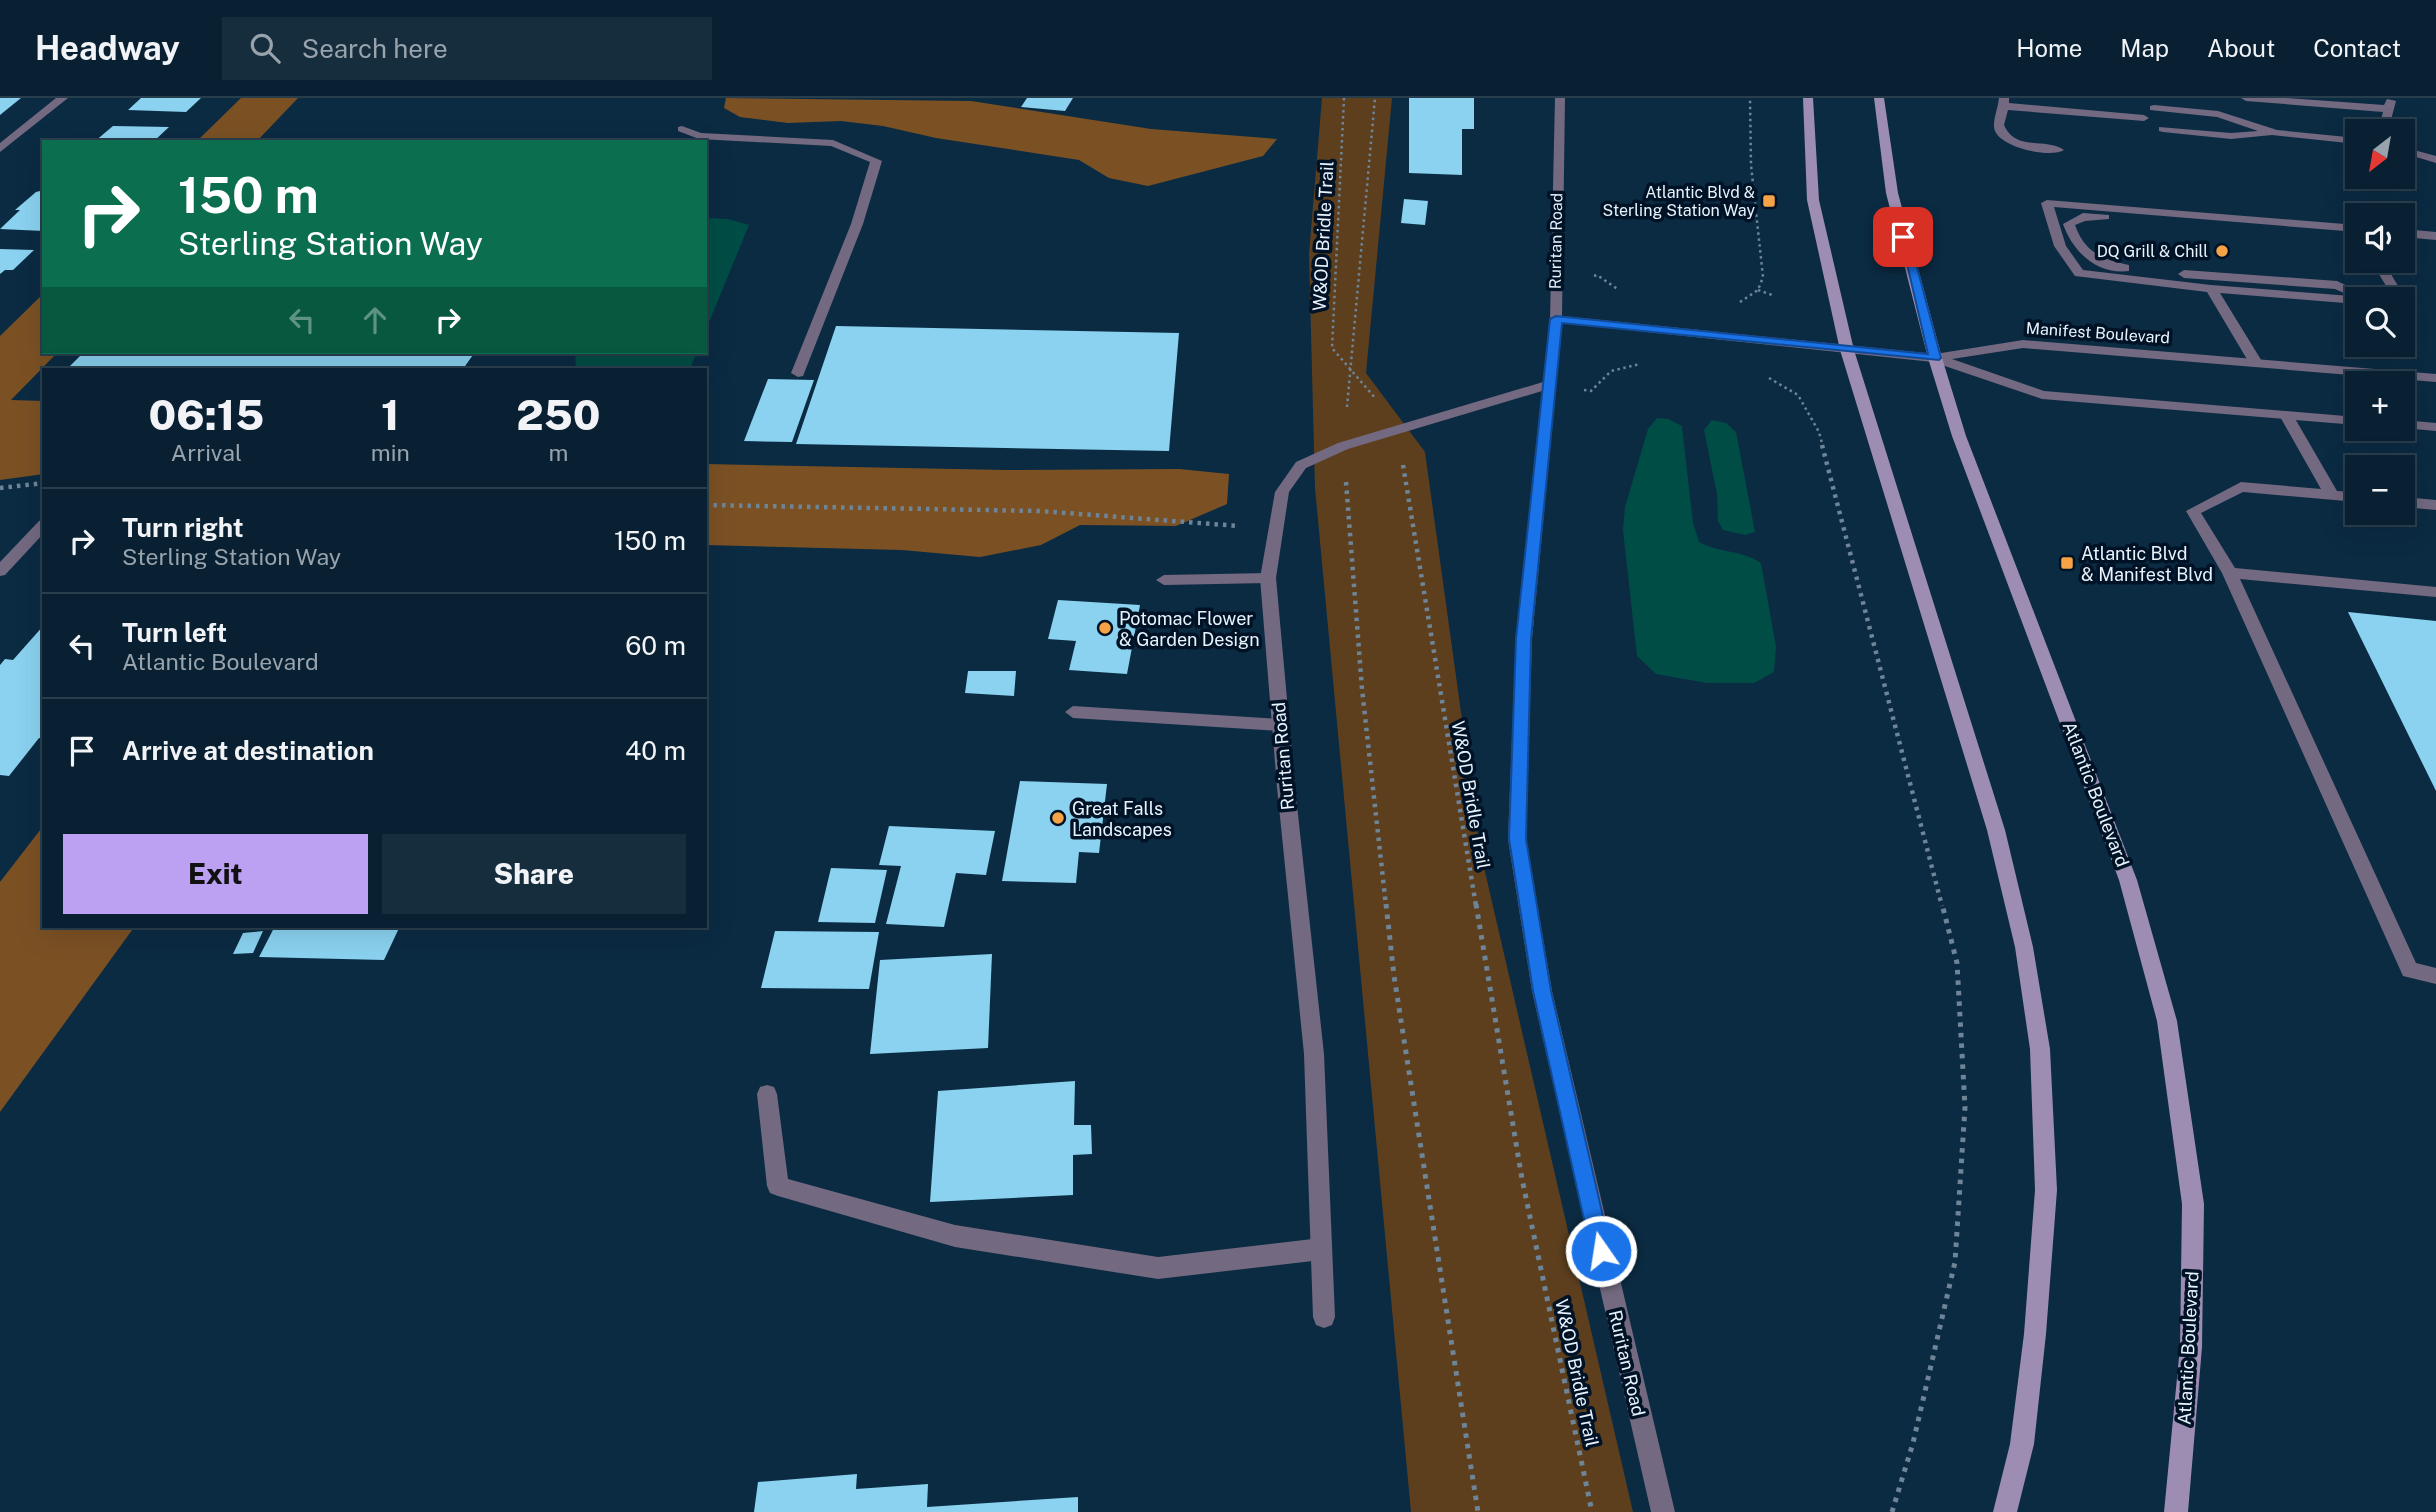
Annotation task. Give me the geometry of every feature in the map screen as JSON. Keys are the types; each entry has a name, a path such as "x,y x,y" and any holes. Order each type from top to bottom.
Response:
{"main road":[{"path":"1808,98 1813,200 1847,350 1996,830 2024,947 2040,1049 2046,1190 2037,1308 2022,1444 2005,1512"},
{"name":"Atlantic Boulevard","path":"1878,98 1892,193 1935,358 1959,436 2128,880 2167,1021 2193,1204 2191,1347 2176,1512"}],"street":[{"path":"0,149 63,98"},
{"name":"Ruritan Road","path":"1560,98 1556,319 1524,639 1517,839 1542,991 1663,1512"},
{"path":"2246,98 2390,104"},
{"path":"2058,150 2009,141 1999,125 2004,102 2152,118 2231,136 2276,133 2345,140"},
{"path":"2082,112 2121,105 2152,118 2218,114 2276,133"},
{"path":"682,129 699,136 833,143 876,161 848,249 798,373"},
{"path":"2415,154 2436,160"},
{"path":"2345,228 2046,203 2060,246 2079,273 2211,289 2345,299"},
{"path":"2313,225 2297,232 2112,216 2083,218 2069,224 2074,242 2091,259 2111,266 2337,285 2345,288"},
{"path":"2415,234 2436,236"},
{"path":"2211,289 2256,363"},
{"path":"1556,319 1935,358 2042,395 2345,420"},
{"name":"Manifest Boulevard","path":"1935,358 2023,344 2436,378"},
{"name":"Ruritan Road","path":"1324,1317 1314,1054 1280,725 1268,578 1282,492 1301,465 1343,446 1551,384"},
{"path":"2286,415 2332,495"},
{"path":"2415,425 2436,427"},
{"path":"2345,496 2241,486 2193,511 2230,573 2410,970 2436,976"},
{"path":"2415,503 2436,505"},
{"path":"0,571 42,526"},
{"path":"2230,573 2436,592"},
{"path":"1164,580 1268,578"},
{"path":"1073,712 1280,725"},
{"path":"767,1094 778,1186 942,1232 1158,1268 1321,1249"}],"path":[{"name":"W&OD Bridle Trail","path":"1345,98 1332,348 1380,402 1394,431 1402,461 1522,1179 1592,1512"},
{"path":"1375,98 1343,446 1362,689 1394,975 1478,1512"},
{"path":"1739,302 1758,290 1763,277 1751,165 1750,98"},
{"path":"1555,281 1597,275 1625,292"},
{"path":"1758,290 1772,295"},
{"path":"1551,384 1591,391 1611,371 1646,363"},
{"path":"1762,376 1786,386 1798,395 1816,422 1957,962 1965,1107 1955,1262 1913,1443 1892,1512"},
{"path":"0,488 42,483"},
{"path":"707,505 1169,518 1275,530"}],"shaded area":[{"path":"241,98 298,98 258,140 198,140"},
{"path":"726,98 971,101 1151,129 1277,139 1263,156 1148,186 1109,178 1079,160 936,138 883,126 841,121 788,123 740,117 724,108"},
{"path":"1322,98 1392,98 1366,373 1425,452 1480,850 1633,1512 1411,1512 1315,488 1309,254"},
{"path":"707,218 728,219 749,225 707,327"},
{"path":"42,295 42,354 56,354 11,400 42,401 42,474 0,480 0,336"},
{"path":"575,354 696,354 690,368 576,368"},
{"path":"1657,418 1668,419 1682,426 1693,523 1699,542 1761,563 1776,647 1774,672 1754,683 1707,683 1656,674 1637,656 1623,530 1625,507 1648,429"},
{"path":"1712,420 1726,423 1736,432 1755,532 1745,535 1723,530 1718,521 1717,494 1704,430"},
{"path":"707,464 1006,470 1179,469 1229,474 1227,504 1176,526 1080,525 1041,545 980,557 902,550 707,545"},
{"path":"42,828 42,928 134,928 0,1112 0,882"}],"building":[{"path":"0,98 21,98 0,115"},
{"path":"141,98 201,98 186,112 128,110"},
{"path":"1027,98 1073,98 1065,111 1021,107"},
{"path":"1409,98 1474,98 1474,129 1462,129 1462,175 1409,173"},
{"path":"113,126 169,127 155,140 96,140"},
{"path":"42,190 42,231 0,229 20,210 15,210 36,192"},
{"path":"1404,199 1428,201 1425,225 1401,223"},
{"path":"0,249 34,250 13,270 5,270 0,274"},
{"path":"836,326 1179,333 1169,451 796,444"},
{"path":"82,354 474,354 464,368 68,368"},
{"path":"768,379 814,380 792,442 744,441"},
{"path":"1058,600 1140,605 1127,674 1069,670 1076,641 1048,639"},
{"path":"2348,612 2436,621 2436,791"},
{"path":"42,627 42,739 39,738 9,776 0,775 0,665 5,659 13,660"},
{"path":"968,671 1016,671 1014,696 965,693"},
{"name":"Great Falls Landscapes","path":"1020,781 1107,784 1099,853 1079,852 1076,883 1002,881"},
{"path":"889,826 995,831 986,875 956,873 944,927 886,924 901,866 879,865"},
{"path":"831,868 887,870 875,923 818,922"},
{"path":"274,928 399,928 384,960 259,957"},
{"path":"263,931 253,953 233,954 243,933"},
{"path":"775,931 879,932 869,989 761,988"},
{"path":"992,954 988,1048 870,1054 880,960"},
{"path":"1075,1081 1074,1125 1091,1125 1092,1154 1073,1155 1073,1195 930,1202 938,1091"},
{"path":"857,1474 856,1489 928,1484 927,1507 1078,1497 1078,1512 754,1512 758,1482"}],"place":[{"name":"Atlantic Blvd & Sterling Station Way","path":"1769,201"},
{"name":"DQ Grill & Chill","path":"2222,251"},
{"name":"Atlantic Blvd & Manifest Blvd","path":"2067,563"},
{"name":"Potomac Flower & Garden Design","path":"1105,628"},
{"name":"Great Falls Landscapes","path":"1058,818"}],"route":[{"path":"1601,1251 1542,991 1517,839 1524,639 1556,319 1935,358 1903,237"}]}
